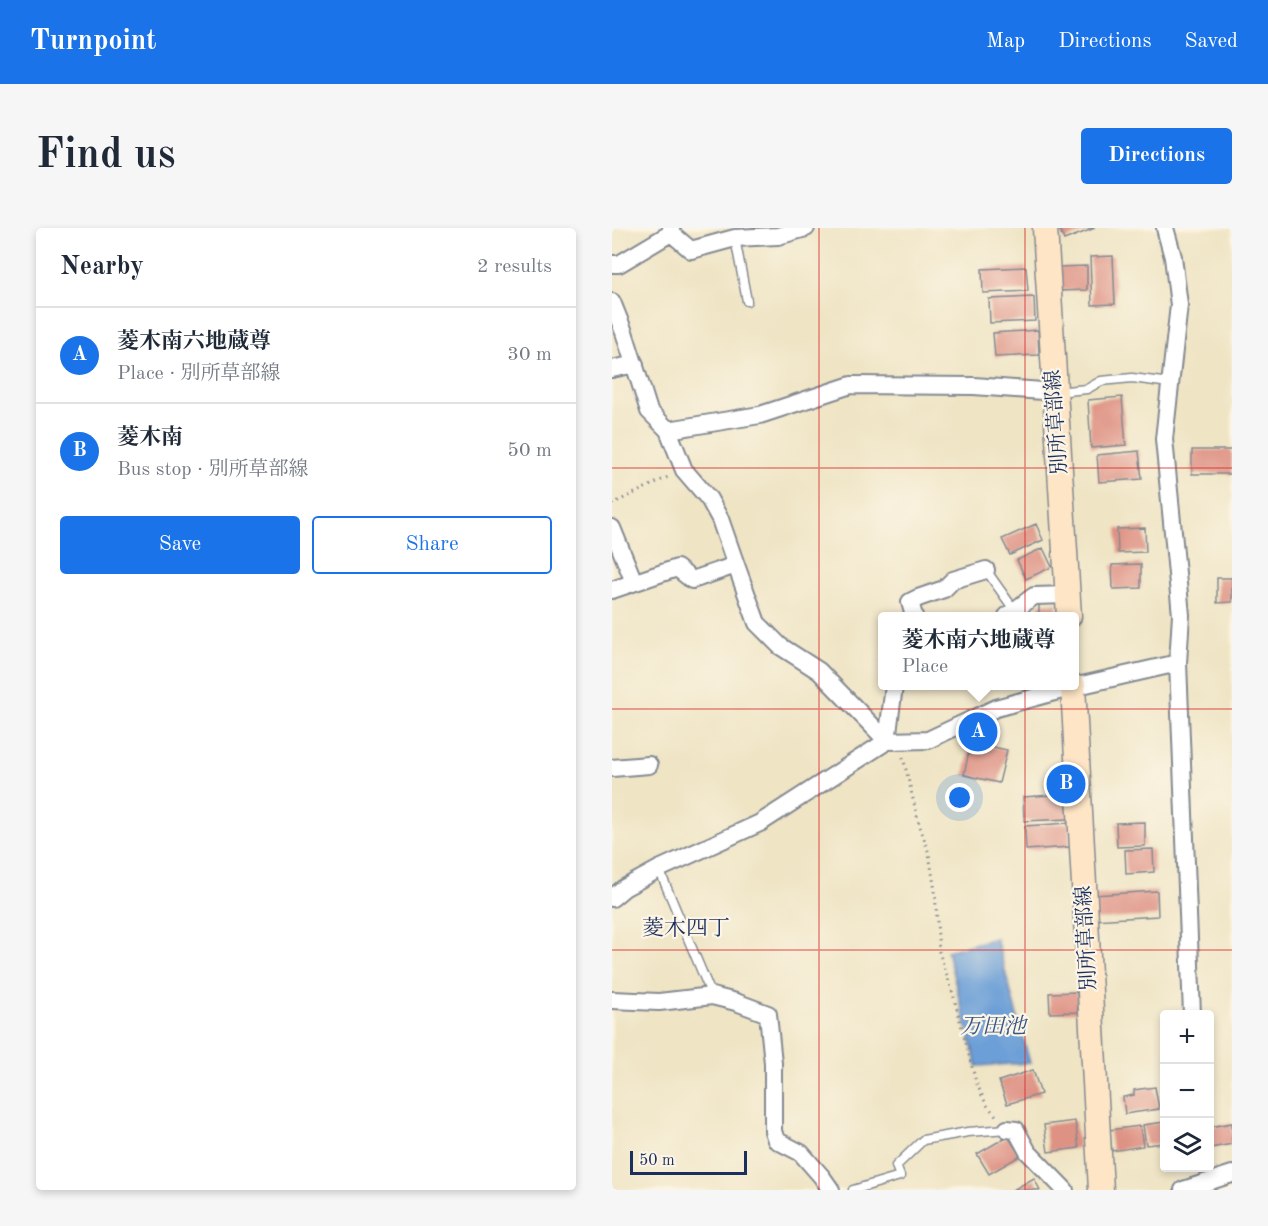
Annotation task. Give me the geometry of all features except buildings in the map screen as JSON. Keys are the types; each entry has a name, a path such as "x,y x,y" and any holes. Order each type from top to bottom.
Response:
{"main road":[{"name":"別所草部線","path":"1045,228 1069,606"},
{"name":"別所草部線","path":"1073,690 1101,1190"}],"street":[{"path":"612,264 619,264 671,231 691,250 735,238 778,236 806,228"},
{"path":"1165,228 1173,257 1179,305 1164,438 1181,615 1178,663 1192,1010"},
{"path":"612,302 635,364 649,411 668,430 684,470 709,499 720,519 758,623 780,646 819,671 893,740"},
{"path":"612,369 635,364"},
{"path":"668,430 760,415 851,385 974,386 1056,392"},
{"path":"612,528 634,582"},
{"path":"612,590 678,568 692,580 736,566"},
{"path":"913,612 910,602 944,589 953,580 986,570"},
{"path":"1014,612 1034,596 1069,606"},
{"path":"1079,685 1178,663"},
{"path":"893,740 894,690"},
{"path":"612,898 624,888 659,869 760,823 893,740 928,740 996,708 1059,690"},
{"path":"612,768 649,765"},
{"path":"612,1000 659,1002 712,996 768,1014 773,1063 773,1131 776,1140 801,1153 831,1190"},
{"path":"1006,1129 1016,1130 1028,1152 1065,1190"},
{"path":"1183,1190 1232,1174"}],"lane":[{"path":"735,238 747,301"},
{"path":"1056,392 1087,389 1101,381 1132,378 1170,383"},
{"path":"986,570 1010,612"},
{"path":"659,869 712,996"},
{"path":"853,1190 900,1176 897,1166 923,1140 968,1132 1006,1129"}],"path":[{"path":"612,504 684,470"},
{"path":"893,740 929,854 935,891 939,951 952,990 976,1082 986,1104 1006,1129"}],"water":[{"name":"万田池","path":"996,938 1030,1063 977,1066 947,951"}],"place":[{"name":"菱木南六地蔵尊","path":"978,732"},
{"name":"菱木南","path":"1066,784"}],"district":[{"name":"菱木四丁","path":"686,929"}]}
